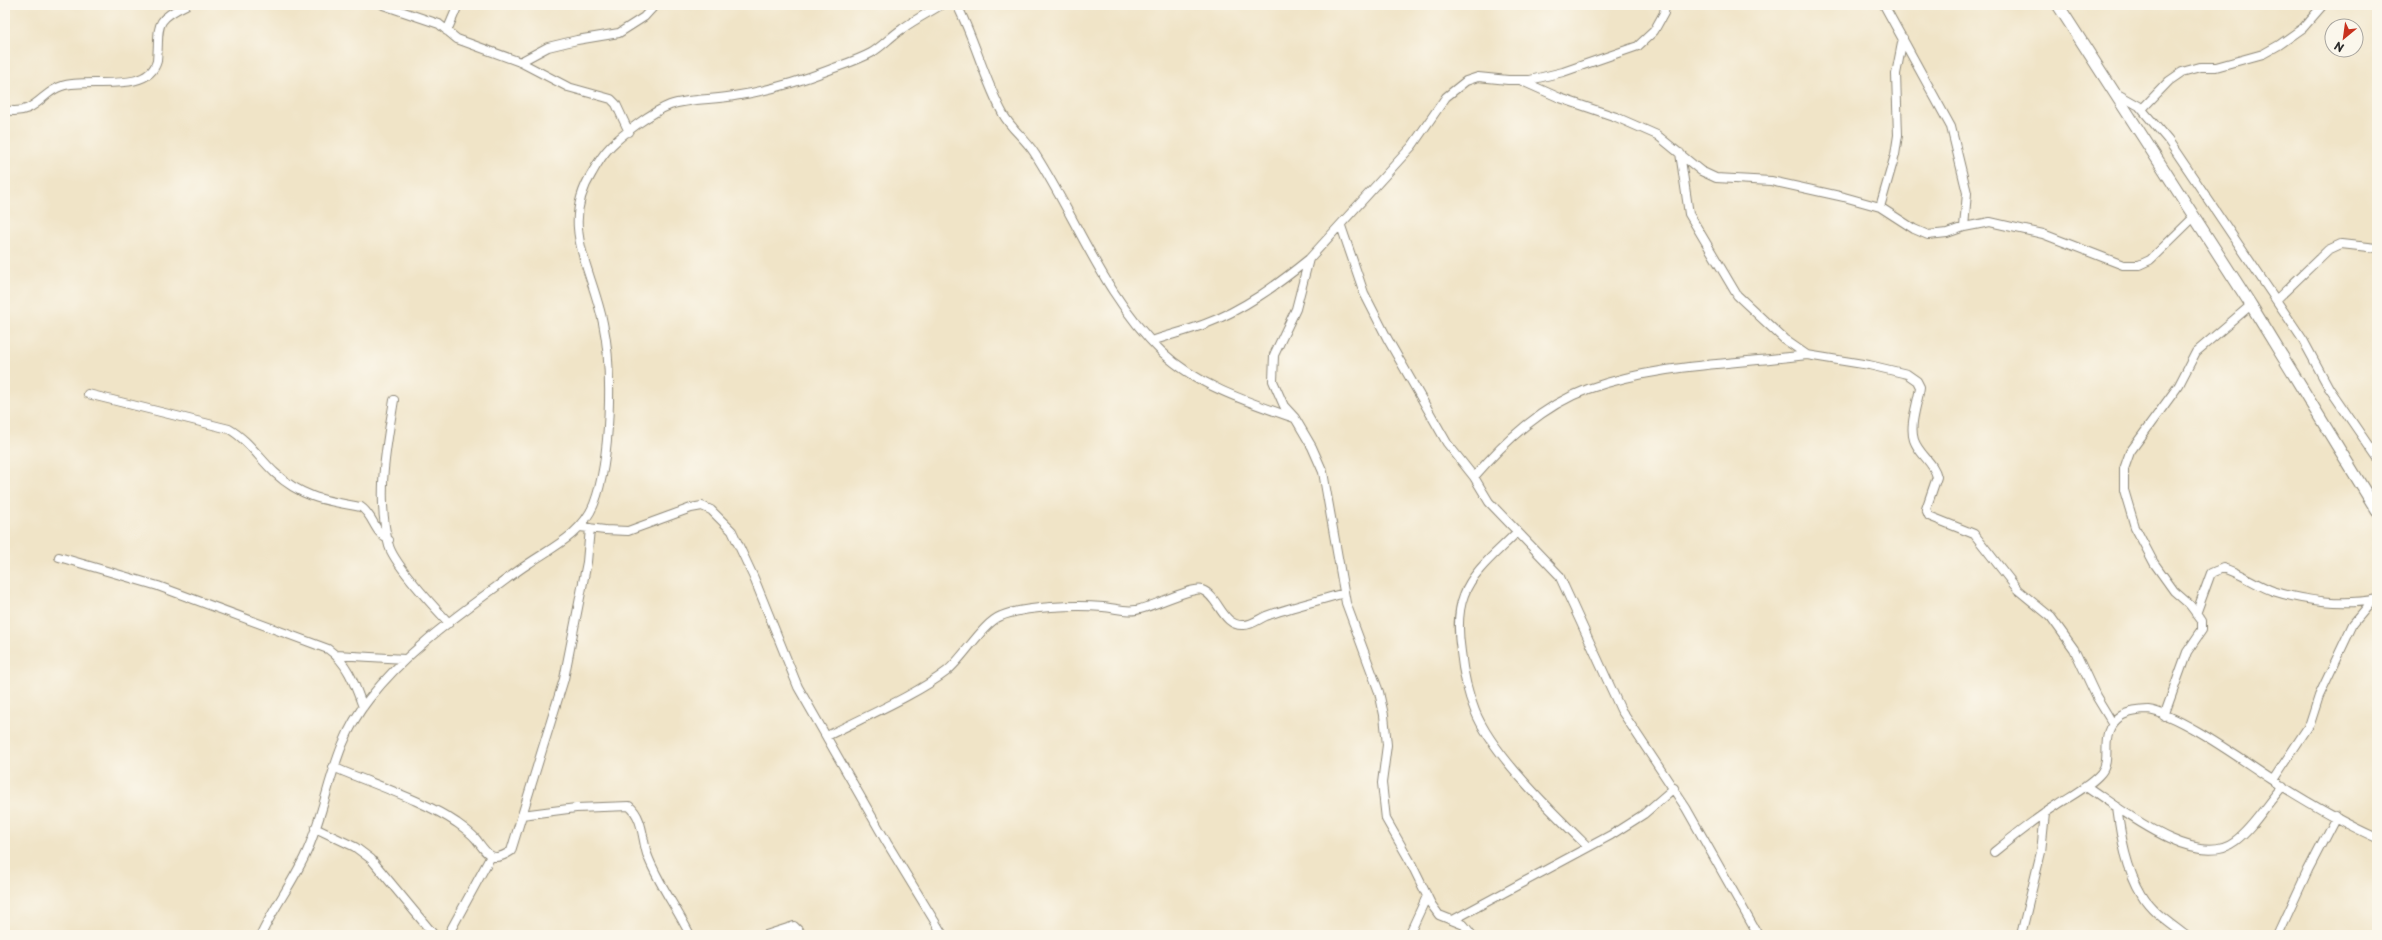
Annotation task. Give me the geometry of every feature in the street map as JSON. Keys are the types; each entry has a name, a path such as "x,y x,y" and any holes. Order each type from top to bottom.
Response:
{"main road":[{"path":"2059,6 2112,92 2251,305 2377,511"}],"street":[{"path":"5,110 18,111 34,106 63,85 132,81 149,75 156,67 161,21 168,13 186,5"},
{"path":"383,5 439,24 463,41 520,62 568,87 611,99 616,104 629,132"},
{"path":"447,31 458,5"},
{"path":"520,62 548,48 577,40 620,33 644,17 655,5"},
{"path":"261,935 270,915 295,876 315,828 333,767 350,727 363,707 405,659 449,623 526,565 565,542 580,527 594,506 603,475 610,376 604,325 577,234 577,204 584,186 598,163 611,146 649,117 670,105 734,96 789,84 873,52 902,28 941,5"},
{"path":"957,5 970,29 981,64 1003,115 1035,152 1111,286 1136,323 1162,352 1188,372 1218,389 1295,418"},
{"path":"1152,341 1205,324 1243,306 1281,282 1309,259 1412,146 1446,97 1466,81 1478,77 1520,80 1563,72 1638,46 1654,31 1664,13 1665,5"},
{"path":"1884,5 1951,127 1967,193 1964,227"},
{"path":"2142,109 2169,81 2182,72 2200,67 2216,67 2263,54 2279,45 2303,28 2323,5"},
{"path":"1880,207 1895,155 1898,136 1896,74 1903,38"},
{"path":"1520,80 1560,98 1616,117 1657,135 1701,171 1716,178 1771,181 1880,207 1914,229 1928,235 1948,233 1964,227 1990,222 2019,227 2071,243 2123,264 2139,265 2150,260 2194,217"},
{"path":"2112,92 2127,98 2142,109 2186,165 2303,340 2329,388 2377,458"},
{"path":"1680,153 1689,214 1737,296 1784,339 1807,355"},
{"path":"1340,226 1364,293 1387,338 1447,442 1474,477 1489,502 1559,575 1599,668 1621,710 1644,747 1674,788 1758,935"},
{"path":"2276,300 2328,250 2341,244 2377,248"},
{"path":"1309,259 1296,309 1274,355 1273,381 1284,406 1295,418 1312,447 1322,472 1344,593 1379,692 1384,715 1387,745 1382,783 1386,819 1410,860 1427,896 1439,915 1464,925 1472,935"},
{"path":"2164,716 2188,652 2202,630 2202,621 2174,591 2158,568 2135,527 2124,490 2124,469 2130,452 2179,384 2196,352 2251,305"},
{"path":"1474,477 1503,444 1556,404 1588,389 1675,368 1807,355 1869,365 1907,374 1917,381 1920,387 1913,430 1914,440 1922,453 1930,461 1937,477 1926,509 1929,516 1974,534 2018,590 2056,623 2074,649 2096,696 2113,724"},
{"path":"88,394 229,429 237,434 275,473 294,488 310,497 362,507 367,511 378,532 389,540"},
{"path":"394,400 382,475 390,547 406,573 429,602 449,623"},
{"path":"580,527 628,531 691,508 702,506 721,519 732,531 754,578 798,687 887,842 943,935"},
{"path":"333,767 444,814 475,838 484,852 491,856 503,856 511,851 564,679 587,562 590,528"},
{"path":"1517,532 1474,577 1464,594 1459,612 1458,634 1464,676 1476,712 1492,740 1554,813 1587,846"},
{"path":"59,557 158,586 328,649 336,655 351,676 363,707"},
{"path":"2196,614 2211,573 2223,568 2281,593 2344,602 2375,599"},
{"path":"827,736 908,694 946,671 968,650 982,630 1000,616 1014,612 1092,607 1117,610 1138,610 1180,596 1190,590 1201,589 1208,594 1229,620 1239,625 1245,625 1266,616 1344,593"},
{"path":"2273,780 2310,724 2319,696 2353,624 2375,599"},
{"path":"336,655 405,659"},
{"path":"1994,852 2023,828 2086,786 2102,772 2106,756 2105,739 2113,724 2122,715 2147,710 2164,716 2200,734 2283,786 2377,838"},
{"path":"2086,786 2141,823 2182,845 2219,848 2234,842 2239,838 2283,786"},
{"path":"1453,920 1513,889 1587,846 1611,835 1644,814 1674,788"},
{"path":"522,815 576,808 629,806 635,811 639,820 648,854 690,935"},
{"path":"2117,807 2120,834 2131,871 2142,897 2185,935"},
{"path":"2020,935 2041,852 2045,813"},
{"path":"2278,935 2308,870 2336,816"},
{"path":"315,828 355,847 371,859 434,935"},
{"path":"448,935 491,856"},
{"path":"1409,935 1427,896"},
{"path":"766,935 794,926 803,935"}]}
